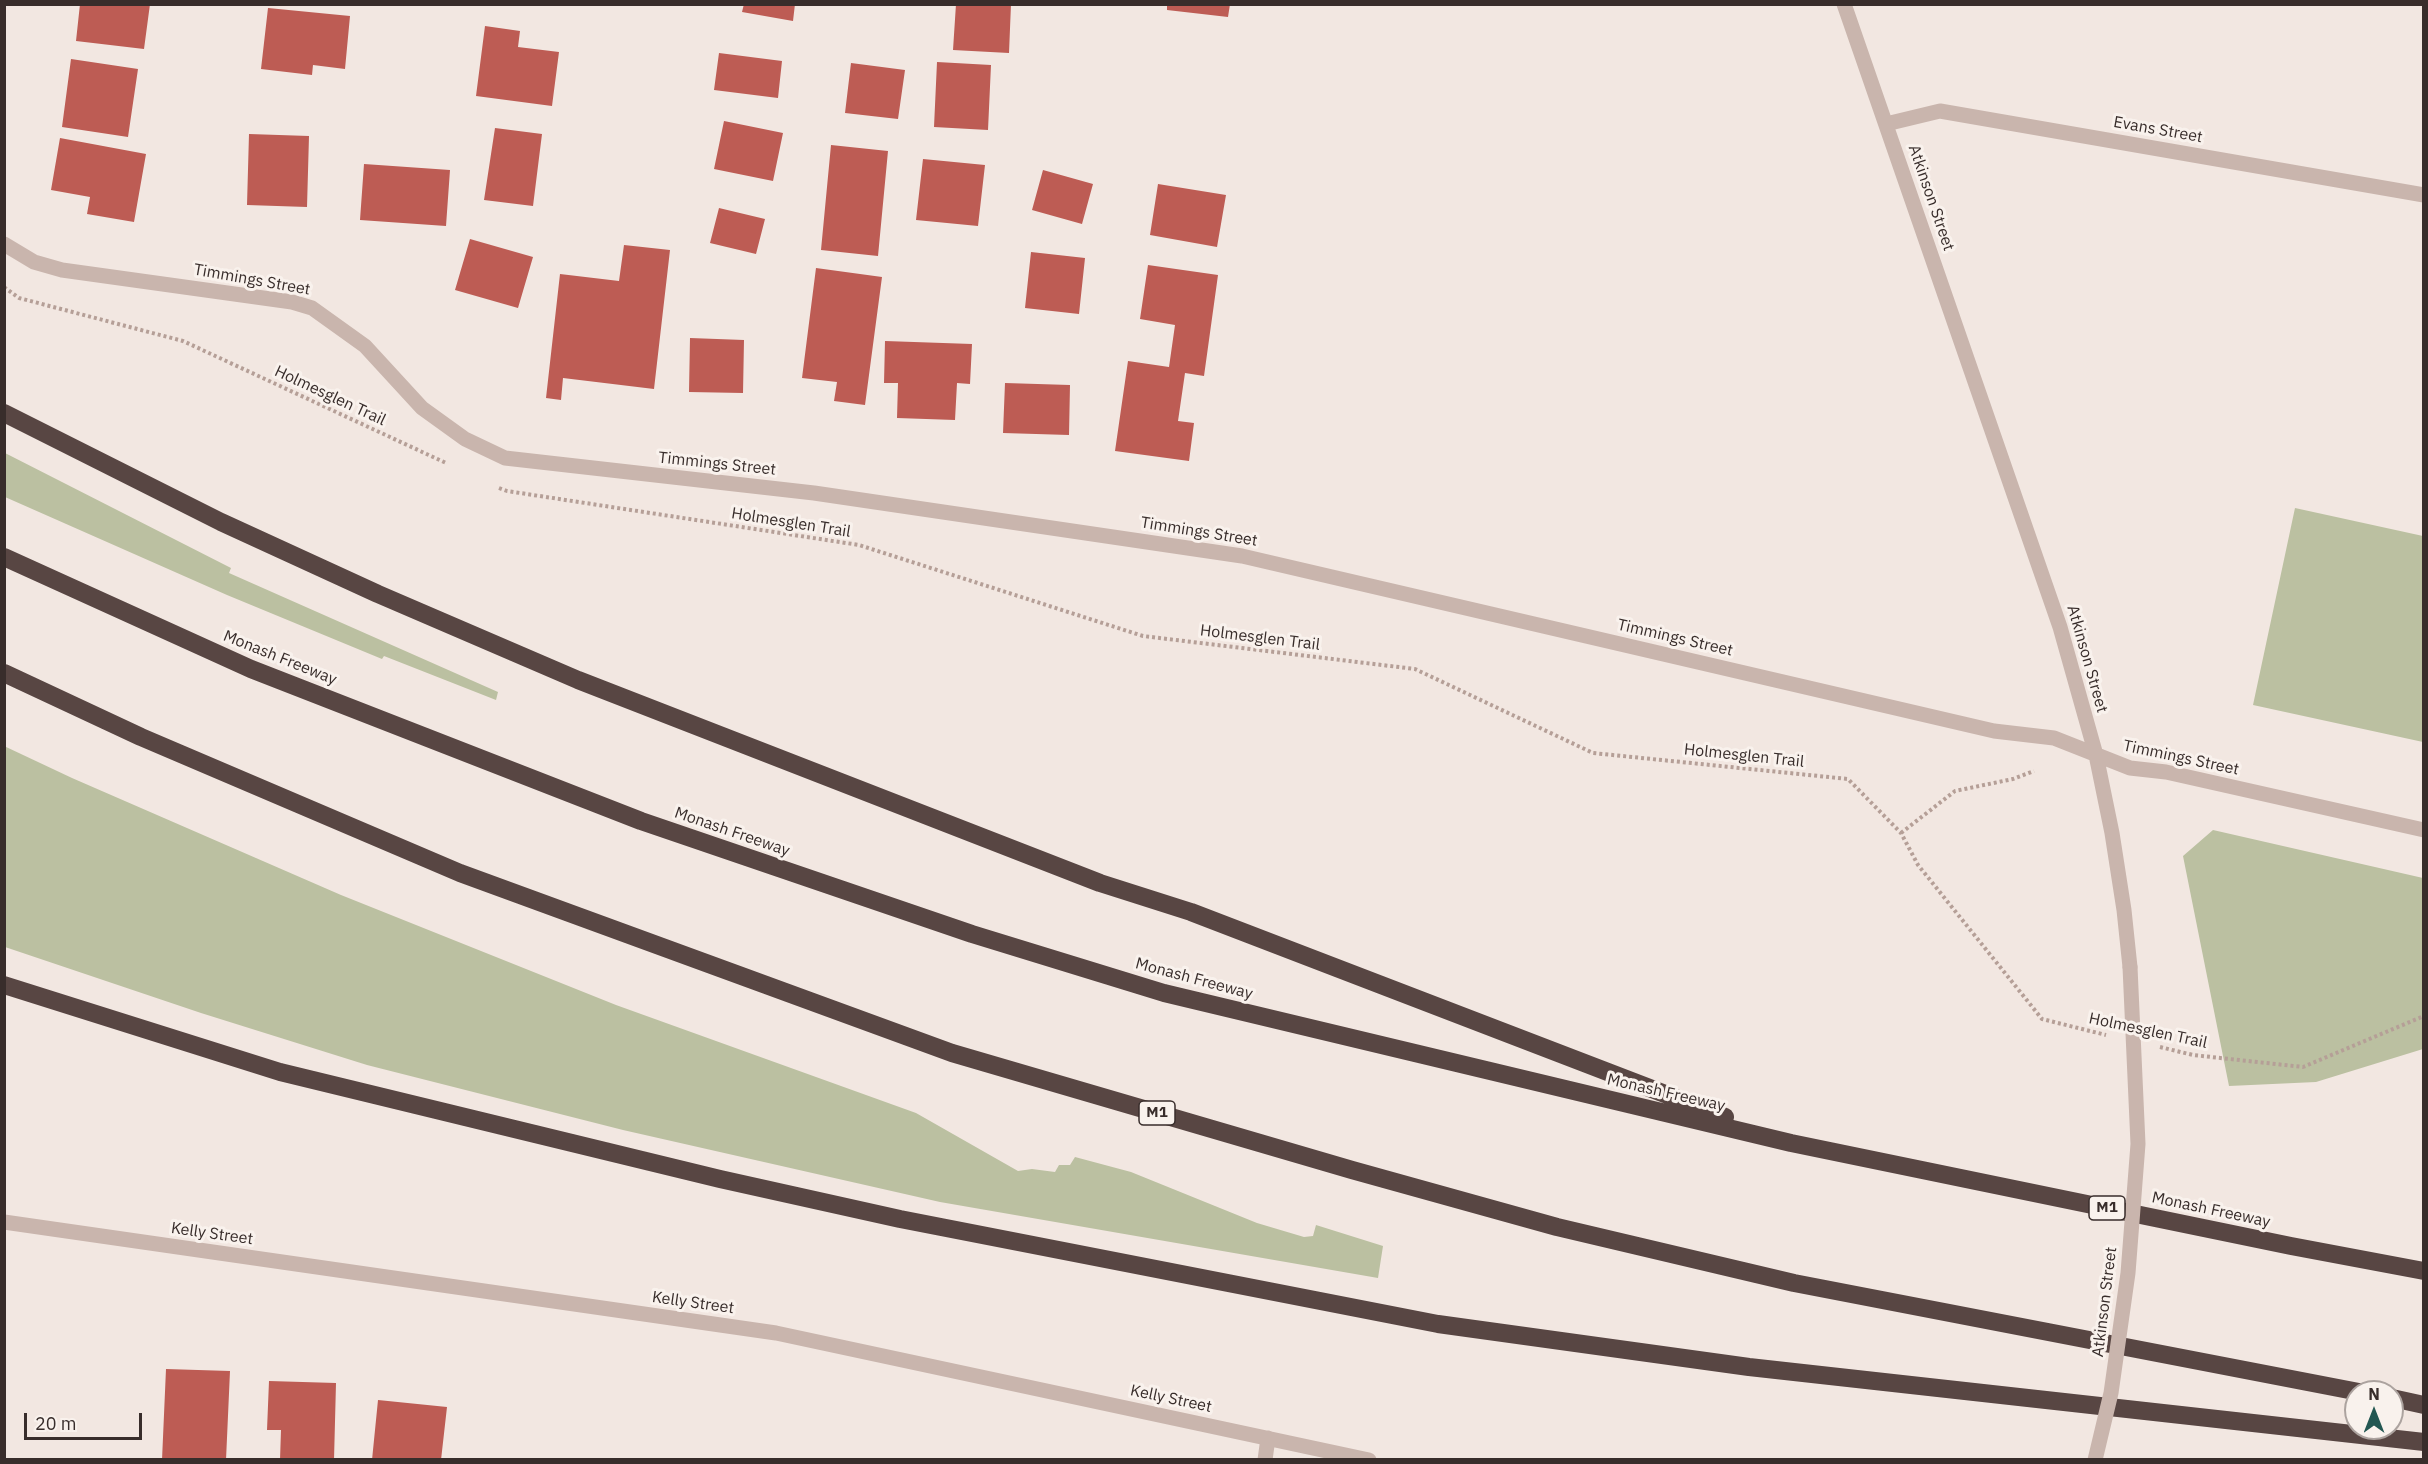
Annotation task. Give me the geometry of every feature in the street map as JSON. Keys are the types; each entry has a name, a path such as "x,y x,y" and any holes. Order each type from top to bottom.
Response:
{"highway":[{"path":"4,413 253,536 378,594 578,681 1100,883 1191,912 1791,1143"},
{"name":"Monash Freeway","path":"4,558 251,669 630,817 972,934 1164,993 1791,1143 2291,1246 2424,1271"},
{"name":"M1","path":"4,673 141,737 460,873 952,1053 1352,1170 1557,1227 1794,1283 2344,1389"},
{"path":"4,985 280,1072 720,1179 900,1220 1403,1317 1749,1366 2424,1442"},
{"path":"2404,1400 2424,1404"}],"street":[{"name":"Atkinson Street","path":"1844,4 2060,627 2096,755 2114,844 2130,967 2138,1144 2128,1273 2111,1393 2095,1460"},
{"name":"Evans Street","path":"1886,124 1940,111 2424,195"},
{"name":"Timmings Street","path":"4,244 33,262 62,270 292,302 312,308 365,346 422,408 465,439 506,458 814,493 1242,556 1994,731 2054,738 2130,768 2166,772 2424,830"},
{"name":"Kelly Street","path":"4,1222 776,1333 1369,1460"},
{"path":"1265,1460 1268,1438"}],"path":[{"name":"Holmesglen Trail","path":"4,287 19,298 183,341 453,466"},
{"name":"Holmesglen Trail","path":"496,486 507,491 859,545 1143,636 1415,669 1593,753 1848,779 1901,833 1918,865 2042,1019 2112,1036"},
{"path":"1901,833 1955,791 2013,779 2034,771"},
{"name":"Holmesglen Trail","path":"2158,1047 2193,1055 2303,1066 2424,1016"}],"green space":[{"path":"5,453 231,568 229,573 498,692 496,700 384,656 382,659 227,595 5,497"},
{"path":"2295,508 2423,536 2423,742 2253,705"},
{"path":"4,746 341,895 616,1005 916,1113 1018,1171 1032,1169 1055,1172 1059,1165 1070,1165 1075,1157 1131,1172 1257,1223 1304,1237 1313,1236 1316,1225 1383,1246 1378,1278 940,1202 623,1130 367,1065 201,1013 5,947"},
{"path":"2213,830 2423,878 2423,1049 2316,1082 2229,1086 2183,856"}],"building":[{"path":"80,4 150,4 144,49 76,41"},
{"path":"744,4 795,4 793,21 742,12"},
{"path":"956,4 1011,4 1009,53 953,50"},
{"path":"1167,4 1230,4 1228,17 1167,10"},
{"path":"268,8 350,16 345,69 313,65 312,75 261,69"},
{"path":"485,26 520,31 518,47 559,52 552,106 476,96"},
{"path":"719,53 782,61 778,98 714,90"},
{"path":"71,59 138,69 128,137 62,127"},
{"path":"937,62 991,65 988,130 934,127"},
{"path":"851,63 905,70 898,119 845,113"},
{"path":"724,121 783,133 773,181 714,169"},
{"path":"495,128 542,134 533,206 484,200"},
{"path":"249,134 309,136 307,207 247,205"},
{"path":"60,138 146,154 134,222 87,214 90,197 51,190"},
{"path":"831,145 888,151 878,256 821,250"},
{"path":"923,159 985,165 978,226 916,220"},
{"path":"364,164 450,170 446,226 360,220"},
{"path":"1043,170 1093,184 1082,224 1032,210"},
{"path":"1158,184 1226,195 1217,247 1150,235"},
{"path":"719,208 765,219 756,254 710,243"},
{"path":"470,239 533,257 518,308 455,290"},
{"path":"624,245 670,250 654,389 563,378 561,400 546,398 560,274 619,281"},
{"path":"1031,252 1085,258 1079,314 1025,308"},
{"path":"1148,265 1218,275 1204,376 1185,373 1178,421 1194,423 1189,461 1115,451 1128,361 1169,367 1175,325 1140,319"},
{"path":"816,268 882,277 865,405 834,401 837,382 802,378"},
{"path":"690,338 744,340 743,393 689,392"},
{"path":"885,341 972,344 970,384 957,383 955,420 897,418 898,383 884,383"},
{"path":"1005,383 1070,385 1069,435 1003,433"},
{"path":"166,1369 230,1371 226,1460 162,1460"},
{"path":"269,1381 336,1383 334,1460 280,1460 281,1430 267,1430"},
{"path":"378,1400 447,1407 441,1460 372,1460"}]}
